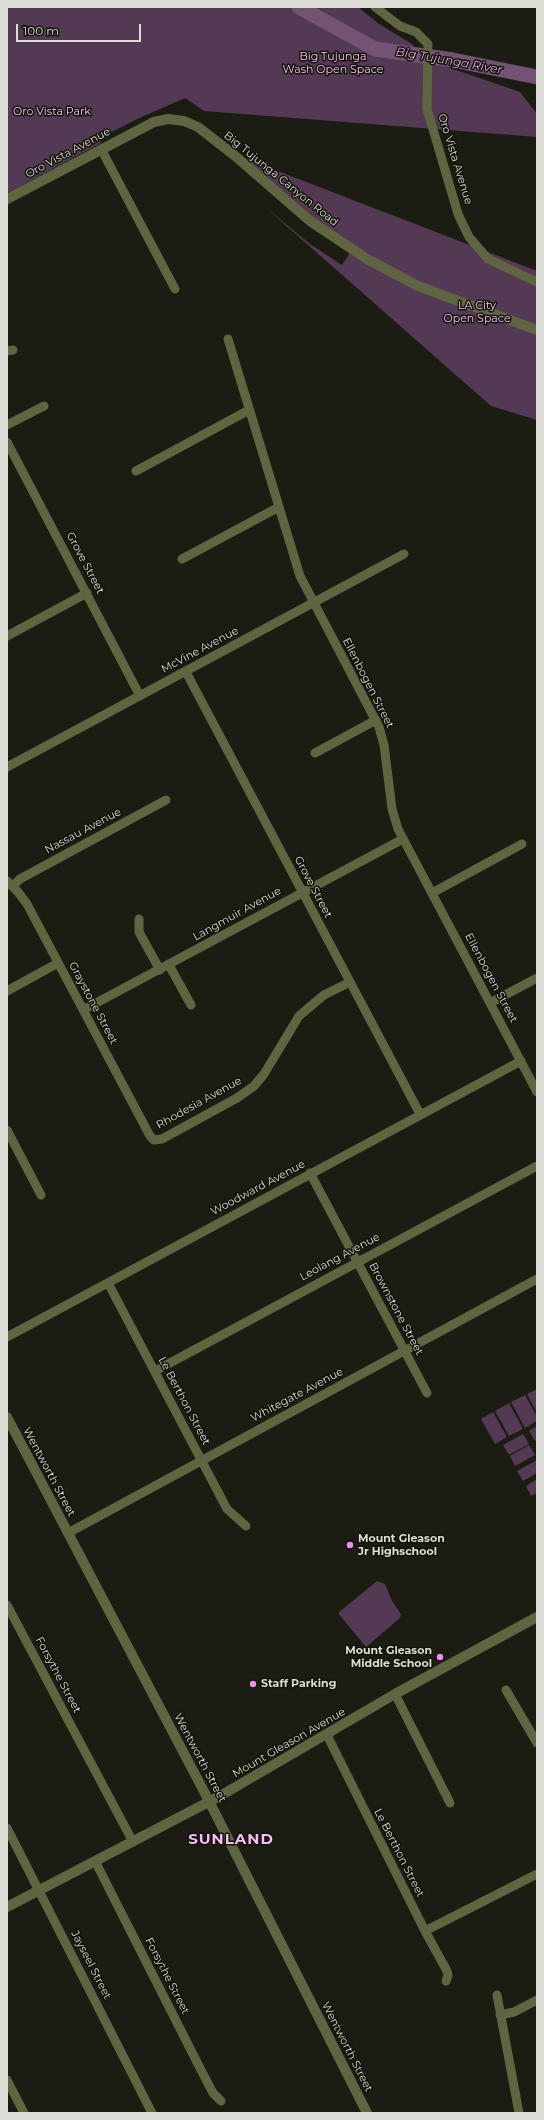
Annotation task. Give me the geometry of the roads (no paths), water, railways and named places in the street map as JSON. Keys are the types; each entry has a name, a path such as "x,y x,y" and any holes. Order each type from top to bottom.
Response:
{"street":[{"name":"Oro Vista Avenue","path":"375,7 400,26 416,32 428,44 427,109 458,214 469,237 488,259 537,282"},
{"name":"Big Tujunga Canyon Road","path":"140,128 154,122 168,119 191,123 234,155 310,221 367,259 418,286 537,330"},
{"name":"Oro Vista Avenue","path":"7,200 140,128"},
{"path":"101,149 175,289"},
{"name":"Ellenbogen Street","path":"228,339 298,571 313,603 376,720 384,745 392,808 404,840 537,1092"},
{"path":"7,425 44,406"},
{"path":"136,471 249,410"},
{"name":"Grove Street","path":"7,442 140,696"},
{"path":"182,558 279,507"},
{"name":"McVine Avenue","path":"7,767 404,554"},
{"path":"7,636 87,593"},
{"name":"Grove Street","path":"186,672 420,1114"},
{"path":"315,753 376,720"},
{"name":"Nassau Avenue","path":"10,883 166,800"},
{"name":"Langmuir Avenue","path":"83,1010 404,840"},
{"path":"432,893 522,844"},
{"name":"Graystone Street","path":"10,883 27,904 150,1136 154,1140"},
{"path":"139,920 139,932 160,970"},
{"path":"7,991 58,963"},
{"path":"169,965 191,1005"},
{"path":"490,1003 537,978"},
{"name":"Rhodesia Avenue","path":"154,1140 162,1139 237,1098 254,1086 264,1074 299,1016 324,996 350,982"},
{"name":"Woodward Avenue","path":"7,1337 521,1061"},
{"path":"7,1130 41,1196"},
{"name":"Leolang Avenue","path":"155,1371 537,1166"},
{"name":"Brownstone Street","path":"310,1173 427,1393"},
{"name":"Whitegate Avenue","path":"68,1533 537,1279"},
{"name":"Le Berthon Street","path":"108,1283 227,1509 246,1526"},
{"name":"Wentworth Street","path":"7,1417 209,1801 367,2113"},
{"name":"Forsythe Street","path":"7,1605 133,1842"},
{"name":"Mount Gleason Avenue","path":"7,1907 209,1801 327,1735 395,1694 537,1617"},
{"path":"506,1690 537,1743"},
{"path":"395,1694 450,1803"},
{"name":"Le Berthon Street","path":"327,1735 447,1971 448,1976 446,1980"},
{"name":"Jayseel Street","path":"7,1828 40,1890 152,2113"},
{"name":"Forsythe Street","path":"95,1861 204,2076 213,2093 221,2100"},
{"path":"425,1930 537,1874"},
{"path":"497,1995 519,2113"},
{"path":"500,2015 514,2012 537,2000"},
{"path":"7,2080 24,2113"}],"waterway":[{"name":"Big Tujunga River","path":"299,7 375,49 453,60 537,77"}],"place":[{"name":"Mount Gleason Jr Highschool","path":"350,1545"},
{"name":"Mount Gleason Middle School","path":"440,1657"},
{"name":"Staff Parking","path":"253,1684"}],"district":[{"name":"SUNLAND","path":"231,1840"}],"park label":[{"name":"Big Tujunga Wash Open Space","path":"333,63"},
{"name":"Oro Vista Park","path":"52,112"},
{"name":"LA City Open Space","path":"477,312"}]}
